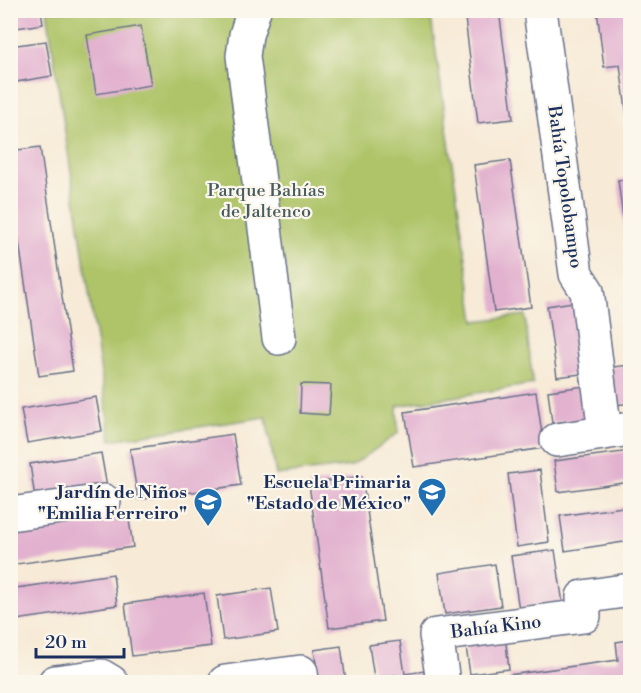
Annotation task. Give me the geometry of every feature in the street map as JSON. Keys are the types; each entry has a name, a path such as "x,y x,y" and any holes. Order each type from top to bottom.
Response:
{"street":[{"path":"254,10 243,46 243,56 279,338"},
{"name":"Bahía Topolobampo","path":"540,10 576,274 587,291 618,431 557,440"},
{"path":"10,514 104,501"},
{"name":"Bahía Kino","path":"443,682 436,635 584,616 583,597 630,590"},
{"path":"225,682 301,672 302,682"},
{"path":"55,682 106,679"}],"green space":[{"name":"Parque Bahías de Jaltenco","path":"47,11 430,11 475,321 525,315 533,384 397,406 398,433 352,466 276,475 266,417 111,440"}],"building":[{"path":"10,10 41,10 43,24 10,29"},
{"path":"464,10 499,10 513,119 478,123"},
{"path":"597,10 626,10 630,47 630,132 620,65 604,67"},
{"path":"141,26 151,85 96,94 87,35"},
{"path":"46,41 52,76 10,83 10,46"},
{"path":"40,147 73,371 39,376 10,182 10,151"},
{"path":"510,160 531,307 494,312 474,165"},
{"path":"630,179 630,262 629,263 618,180"},
{"path":"579,301 589,373 557,377 547,306"},
{"path":"630,365 630,403 609,406 604,368"},
{"path":"301,384 331,385 329,415 300,413"},
{"path":"585,386 589,419 552,423 548,391"},
{"path":"536,392 544,448 414,467 405,412"},
{"path":"96,397 102,431 27,443 21,409"},
{"path":"233,434 241,485 138,500 130,449"},
{"path":"630,451 630,482 558,492 554,461"},
{"path":"101,453 107,487 35,498 30,464"},
{"path":"540,470 549,542 517,547 508,474"},
{"path":"362,476 383,621 329,628 309,484"},
{"path":"630,506 630,541 565,551 560,516"},
{"path":"128,513 133,547 10,565 10,530"},
{"path":"555,550 563,604 519,610 511,556"},
{"path":"495,564 501,606 445,614 439,573"},
{"path":"113,574 117,605 10,621 10,589"},
{"path":"271,588 278,632 223,640 217,596"},
{"path":"204,593 211,646 132,656 125,604"},
{"path":"505,635 509,669 470,674 465,640"},
{"path":"630,640 630,677 623,678 624,682 510,682 509,675 618,660 616,642"},
{"path":"400,641 405,674 424,671 426,682 397,682 396,675 374,678 369,645"},
{"path":"341,646 346,682 319,682 314,650"}],"place":[{"name":"Escuela Primaria \"Estado de México\"","path":"432,518"},
{"name":"Jardín de Niños \"Emilia Ferreiro\"","path":"208,528"}]}
